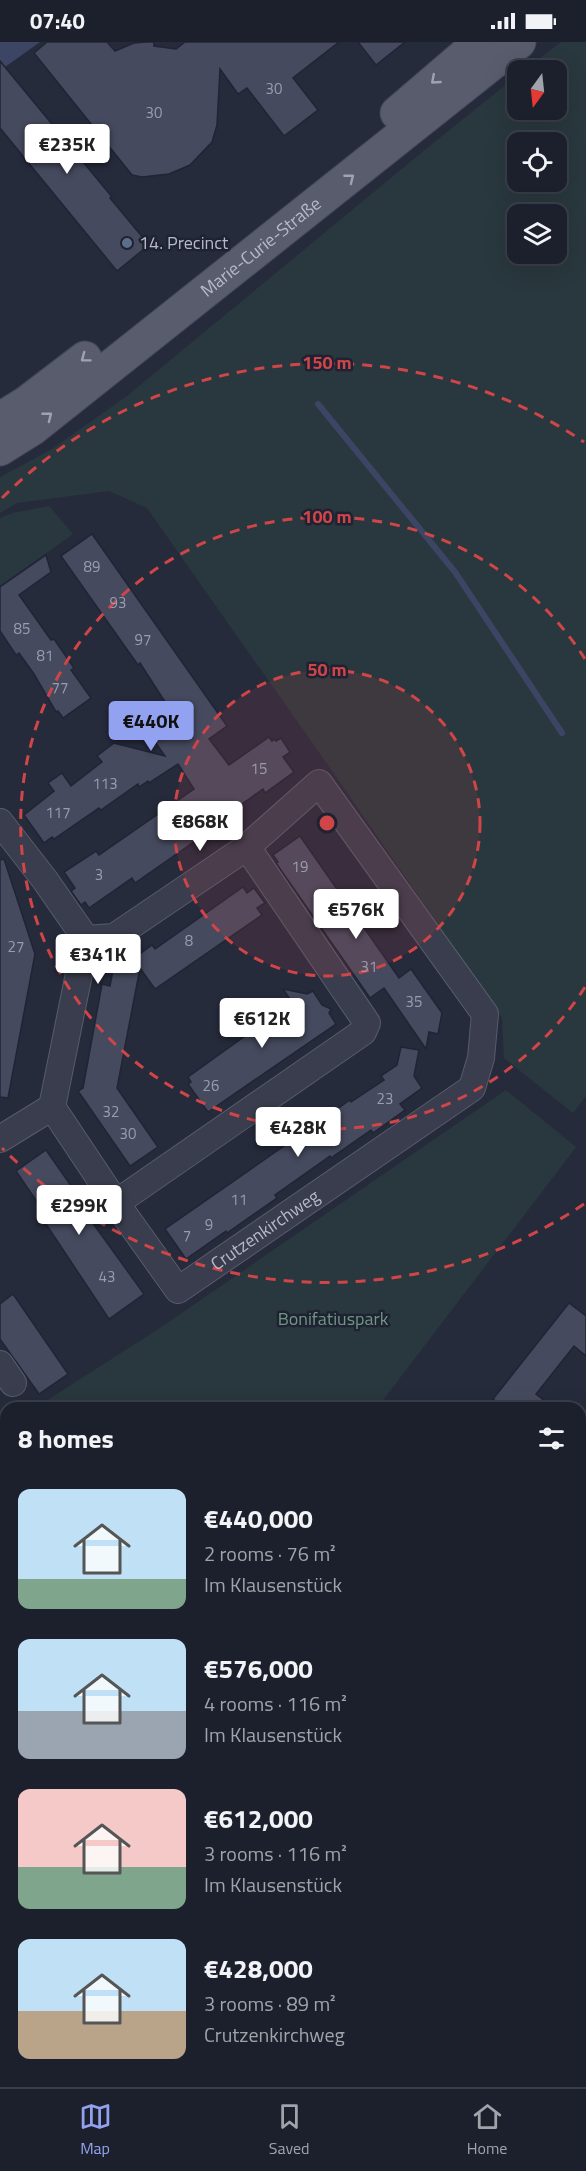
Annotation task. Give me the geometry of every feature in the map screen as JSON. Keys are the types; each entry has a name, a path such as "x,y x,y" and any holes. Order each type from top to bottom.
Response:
{"main road":[{"name":"Marie-Curie-Straße","path":"0,419 26,403 98,348 399,111 480,42"},
{"name":"Marie-Curie-Straße","path":"0,449 41,422 519,42"}],"street":[{"name":"Crutzenkirchweg","path":"116,1203 178,1290 472,1088 480,1058 485,1014 319,783 247,847"},
{"path":"0,822 45,880 86,939 52,1107 116,1203 363,1032 367,1023 247,847 114,937 86,939"},
{"path":"0,1139 52,1107"}],"green space":[{"path":"561,42 586,42 586,1096 573,1113 504,1058 502,1018 147,508 109,491 17,503 0,513 0,477 52,449 127,396 507,84 507,120 567,120 567,60 538,60"},
{"path":"49,506 73,534 0,586 0,518"},
{"name":"Bonifatiuspark","path":"506,1090 576,1147 382,1402 44,1402 160,1328"}],"water":[{"path":"0,42 40,42 5,67 0,60"}],"building":[{"path":"47,42 107,42 115,51 134,43 147,42 154,42 154,46 176,49 185,42 339,42 293,78 318,110 284,136 247,88 238,94 220,69 217,125 212,142 190,165 169,174 142,177 132,175 34,53"},
{"path":"358,42 405,42 376,65"},
{"path":"0,61 149,245 117,271 0,128"},
{"path":"92,534 227,726 209,739 229,765 269,737 272,741 281,738 290,752 283,757 294,772 265,793 263,789 206,830 208,832 135,883 132,878 89,908 85,902 81,905 71,891 75,888 64,872 96,851 99,855 194,789 178,764 149,783 148,781 139,787 138,784 101,810 99,808 54,839 52,837 44,843 24,815 54,791 48,783 62,773 71,786 102,762 97,756 114,743 165,756 145,728 171,711 140,663 138,665 61,556"},
{"path":"46,555 51,572 19,595 51,640 54,639 74,668 71,670 91,698 63,718 58,711 56,712 19,653 16,655 0,631 0,587"},
{"path":"300,836 399,978 411,969 442,1013 438,1034 429,1032 426,1049 384,988 370,998 276,863 278,862 273,855"},
{"path":"4,859 35,954 8,1098 0,1097 0,860"},
{"path":"243,887 247,893 254,888 265,903 257,908 262,915 155,989 140,968 117,1088 158,1147 130,1166 78,1091 83,1088 102,984 110,986 115,959 136,963 133,959 152,945 155,949"},
{"path":"283,989 307,994 313,991 322,1005 331,1009 329,1013 336,1024 208,1112 188,1084 191,1082 188,1077 292,1002"},
{"path":"401,1047 419,1050 414,1076 422,1088 400,1104 405,1110 373,1133 371,1130 331,1158 330,1156 275,1195 277,1198 186,1259 165,1229 350,1100 351,1102 384,1080 381,1076 397,1065"},
{"path":"46,1150 95,1220 92,1222 144,1294 109,1319 42,1218 46,1215 16,1171"},
{"path":"13,1294 68,1374 39,1394 0,1339 0,1304"},
{"path":"569,1303 586,1316 586,1356 574,1346 536,1394 546,1402 497,1402 493,1399"}],"waterway":[{"path":"318,404 455,572 562,733"}],"place":[{"name":"14. Precinct","path":"127,243"}]}
